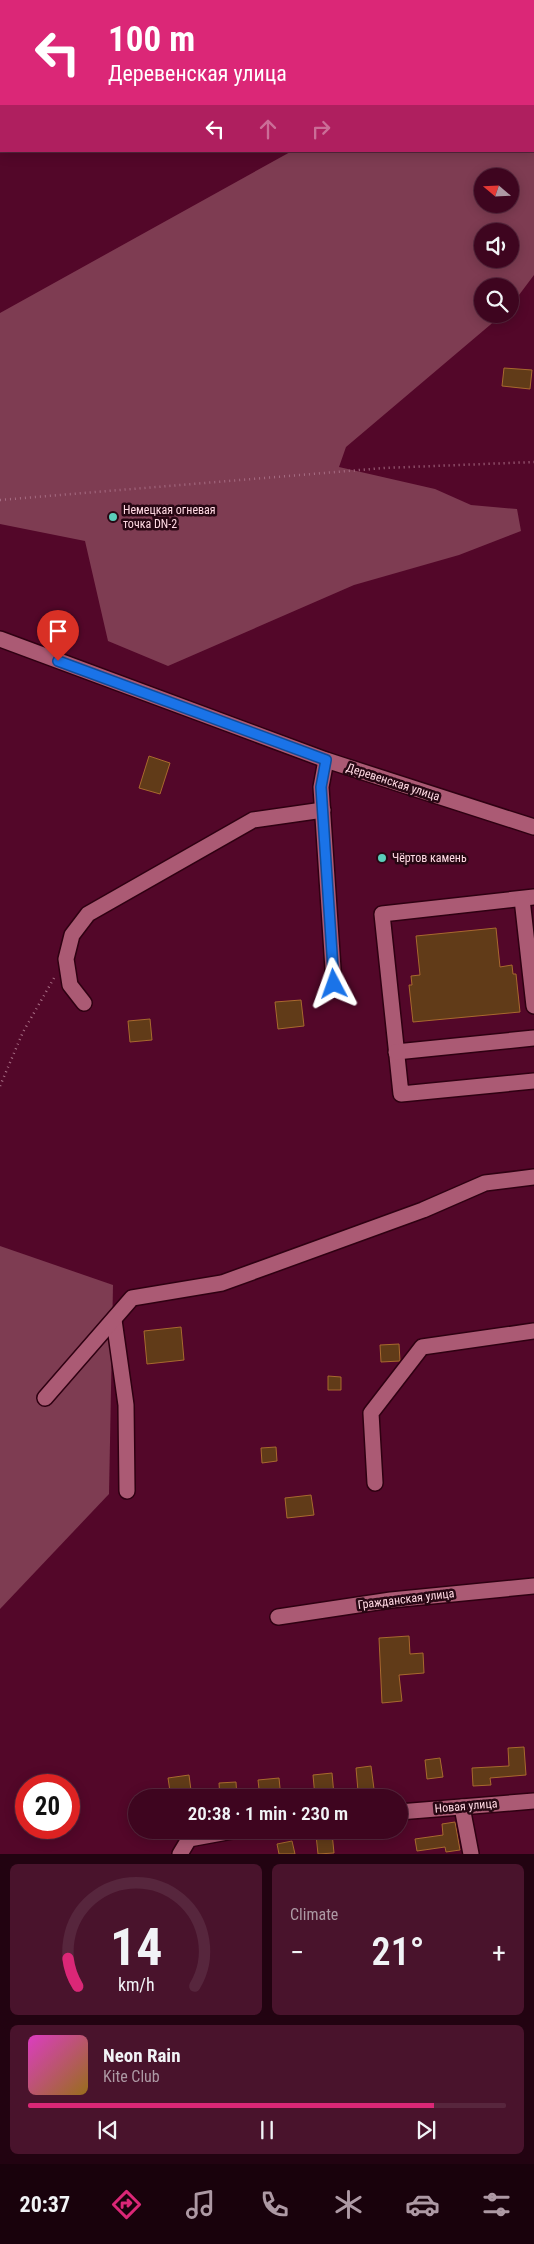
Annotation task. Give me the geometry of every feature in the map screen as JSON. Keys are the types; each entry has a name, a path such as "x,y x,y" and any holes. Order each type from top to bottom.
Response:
{"street":[{"name":"Деревенская улица","path":"0,639 326,760 534,827"},
{"path":"326,760 322,780 323,810 334,984"},
{"path":"84,1003 70,985 66,959 72,936 88,914 253,820 323,810"},
{"path":"534,1006 528,898 382,914 401,1094 534,1081"},
{"path":"396,1052 534,1038"},
{"path":"44,1398 132,1298 222,1283 423,1210 485,1183 534,1177"},
{"path":"114,1320 126,1405 127,1491"},
{"path":"375,1483 371,1414 422,1347 534,1332"},
{"name":"Гражданская улица","path":"278,1617 390,1600 534,1586"},
{"name":"Новая улица","path":"408,1811 534,1801"},
{"path":"462,1807 471,1854"},
{"path":"180,1854 189,1839"}],"path":[{"path":"0,500 384,468 534,462"},
{"path":"0,1086 24,1032 66,959"}],"shaded area":[{"path":"290,152 534,152 534,275 519,295 519,278 474,278 474,323 492,323 346,447 339,467 435,489 471,505 517,509 521,531 459,555 354,585 168,666 108,641 85,541 0,524 0,313"},
{"path":"0,1246 113,1285 109,1494 0,1609"}],"building":[{"path":"504,368 532,370 530,389 502,386"},
{"path":"149,756 170,763 160,794 139,788"},
{"path":"496,928 500,967 512,965 513,974 516,974 520,1012 413,1022 409,985 412,985 411,976 420,975 416,936"},
{"path":"301,1000 304,1026 278,1029 275,1002"},
{"path":"150,1019 152,1040 130,1042 128,1021"},
{"path":"181,1327 184,1360 147,1364 144,1331"},
{"path":"399,1344 400,1361 381,1362 380,1345"},
{"path":"328,1376 341,1377 341,1390 328,1390"},
{"path":"276,1447 277,1461 262,1463 261,1448"},
{"path":"311,1495 314,1515 287,1518 285,1498"},
{"path":"409,1636 410,1654 423,1653 424,1673 399,1675 402,1701 382,1703 379,1638"},
{"path":"524,1747 526,1775 490,1778 491,1785 473,1786 472,1768 509,1766 508,1748"},
{"path":"440,1758 443,1777 427,1779 425,1760"},
{"path":"371,1766 374,1789 358,1789 356,1768"},
{"path":"332,1773 333,1789 314,1789 313,1775"},
{"path":"189,1775 191,1789 170,1789 168,1778"},
{"path":"279,1778 280,1789 259,1789 258,1780"},
{"path":"236,1782 236,1789 219,1789 219,1783"},
{"path":"455,1822 460,1850 446,1852 445,1847 417,1851 415,1839 443,1835 442,1824"},
{"path":"316,1839 333,1839 334,1853 318,1854"},
{"path":"292,1841 295,1854 279,1854 277,1844"}],"place":[{"name":"Немецкая огневая точка DN-2","path":"113,517"},
{"name":"Чёртов камень","path":"382,858"}],"route":[{"path":"58,661 326,760 322,773 321,787 334,984"}]}
